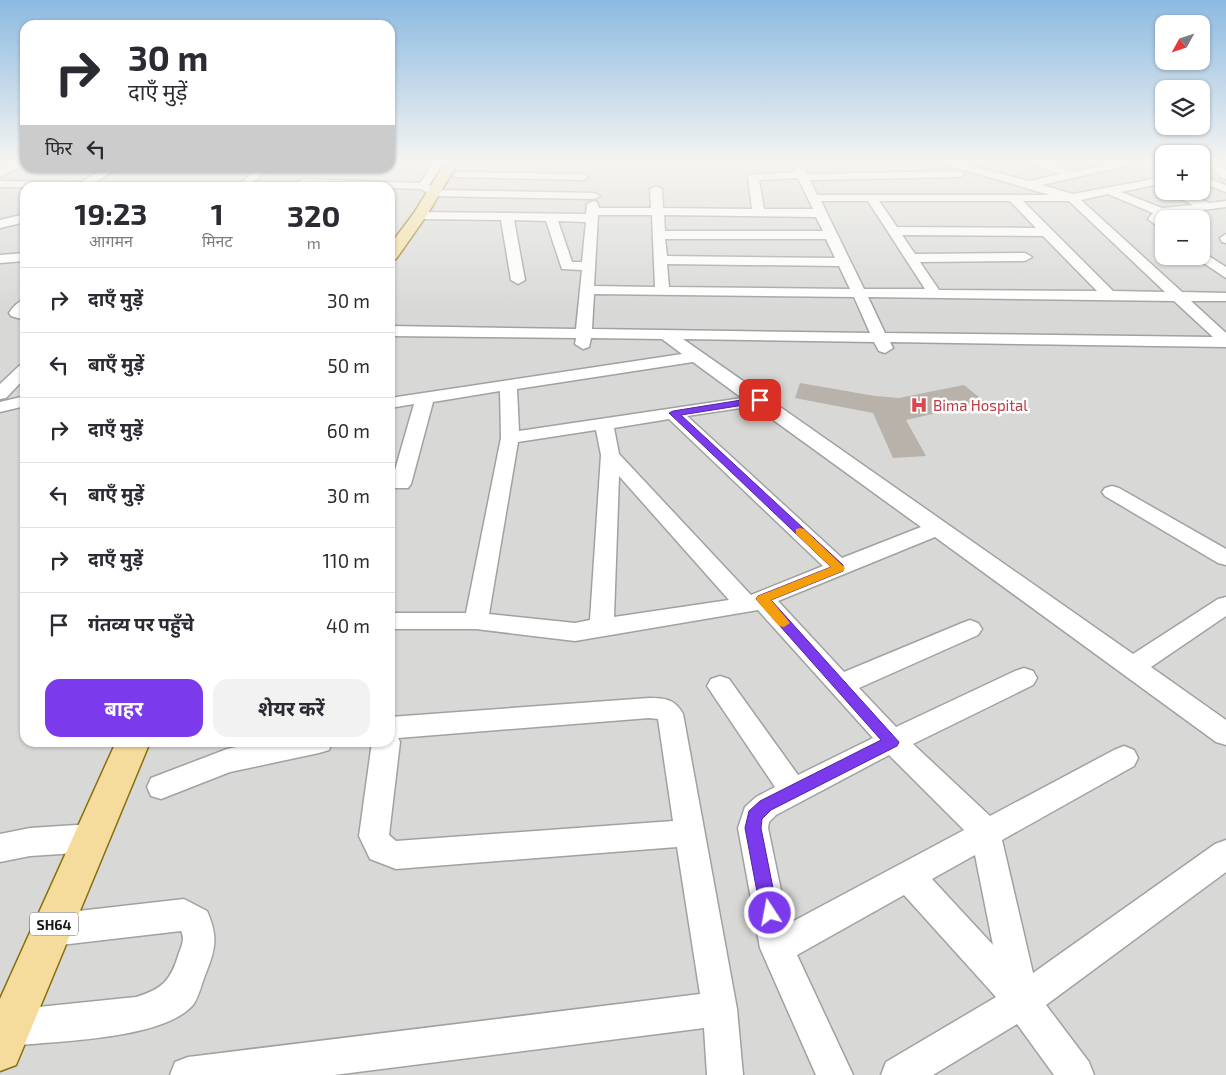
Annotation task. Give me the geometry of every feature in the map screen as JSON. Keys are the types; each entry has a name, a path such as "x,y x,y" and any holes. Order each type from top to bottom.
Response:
{"main road":[{"path":"395,249 422,211"},
{"name":"SH64","path":"5,1039 131,747"}],"street":[{"path":"880,211 935,294"},
{"path":"948,211 965,231"},
{"path":"997,211 1016,232"},
{"path":"1026,211 1109,296"},
{"path":"1086,211 1226,342"},
{"path":"657,212 662,291"},
{"path":"420,215 551,217 657,212 820,213 882,343"},
{"path":"584,339 592,214"},
{"path":"507,217 518,280"},
{"path":"551,217 567,266 589,266"},
{"path":"0,224 20,219"},
{"path":"892,230 1047,232"},
{"path":"658,235 831,235"},
{"path":"0,259 20,257"},
{"path":"910,258 1025,257"},
{"path":"660,260 844,262"},
{"path":"1210,262 1226,274"},
{"path":"587,290 1226,297"},
{"path":"395,331 584,339 682,346 882,343 1226,342"},
{"path":"395,341 584,339"},
{"path":"882,343 1226,352"},
{"path":"395,402 508,385 682,346 1226,734"},
{"path":"0,394 20,375"},
{"path":"476,621 510,438 508,385"},
{"path":"401,484 426,398"},
{"path":"510,438 760,400"},
{"path":"0,407 20,402"},
{"path":"673,413 839,568"},
{"path":"602,627 610,455 604,424"},
{"path":"610,455 754,602 840,685 892,742 985,832 1022,1000"},
{"path":"1112,492 1226,558"},
{"path":"395,621 476,621 574,632 754,602 938,528"},
{"path":"1132,667 1226,605"},
{"path":"840,685 970,629"},
{"path":"835,1075 776,948 753,828 755,816 766,806 1024,678"},
{"path":"720,686 794,792"},
{"path":"395,728 663,708 670,714 720,1009 725,1075"},
{"path":"160,787 227,761 295,747"},
{"path":"385,747 374,836 381,849 396,855 689,833"},
{"path":"776,948 985,832 1124,758"},
{"path":"0,848 30,842 92,838"},
{"path":"899,1075 1022,1000 1226,854"},
{"path":"907,875 1022,1000 1076,1075"},
{"path":"5,1039 136,1015 163,1006 181,992 200,939 196,922 184,915 52,930"},
{"path":"188,1075 257,1071 720,1009"}],"shaded area":[{"path":"0,211 20,211 20,747 395,747 395,211 1155,211 1155,265 1210,265 1210,211 1226,211 1226,1075 0,1075"}],"building":[{"path":"800,383 875,396 899,398 964,385 985,402 906,420 926,456 893,458 873,413 795,398"}],"slow traffic":[{"path":"784,623 762,599 839,568 800,531"}],"place":[{"name":"Bima Hospital","path":"919,405"}],"route":[{"path":"760,400 673,413 839,568 762,599 892,742 766,806 755,816 753,828 770,913"}]}
